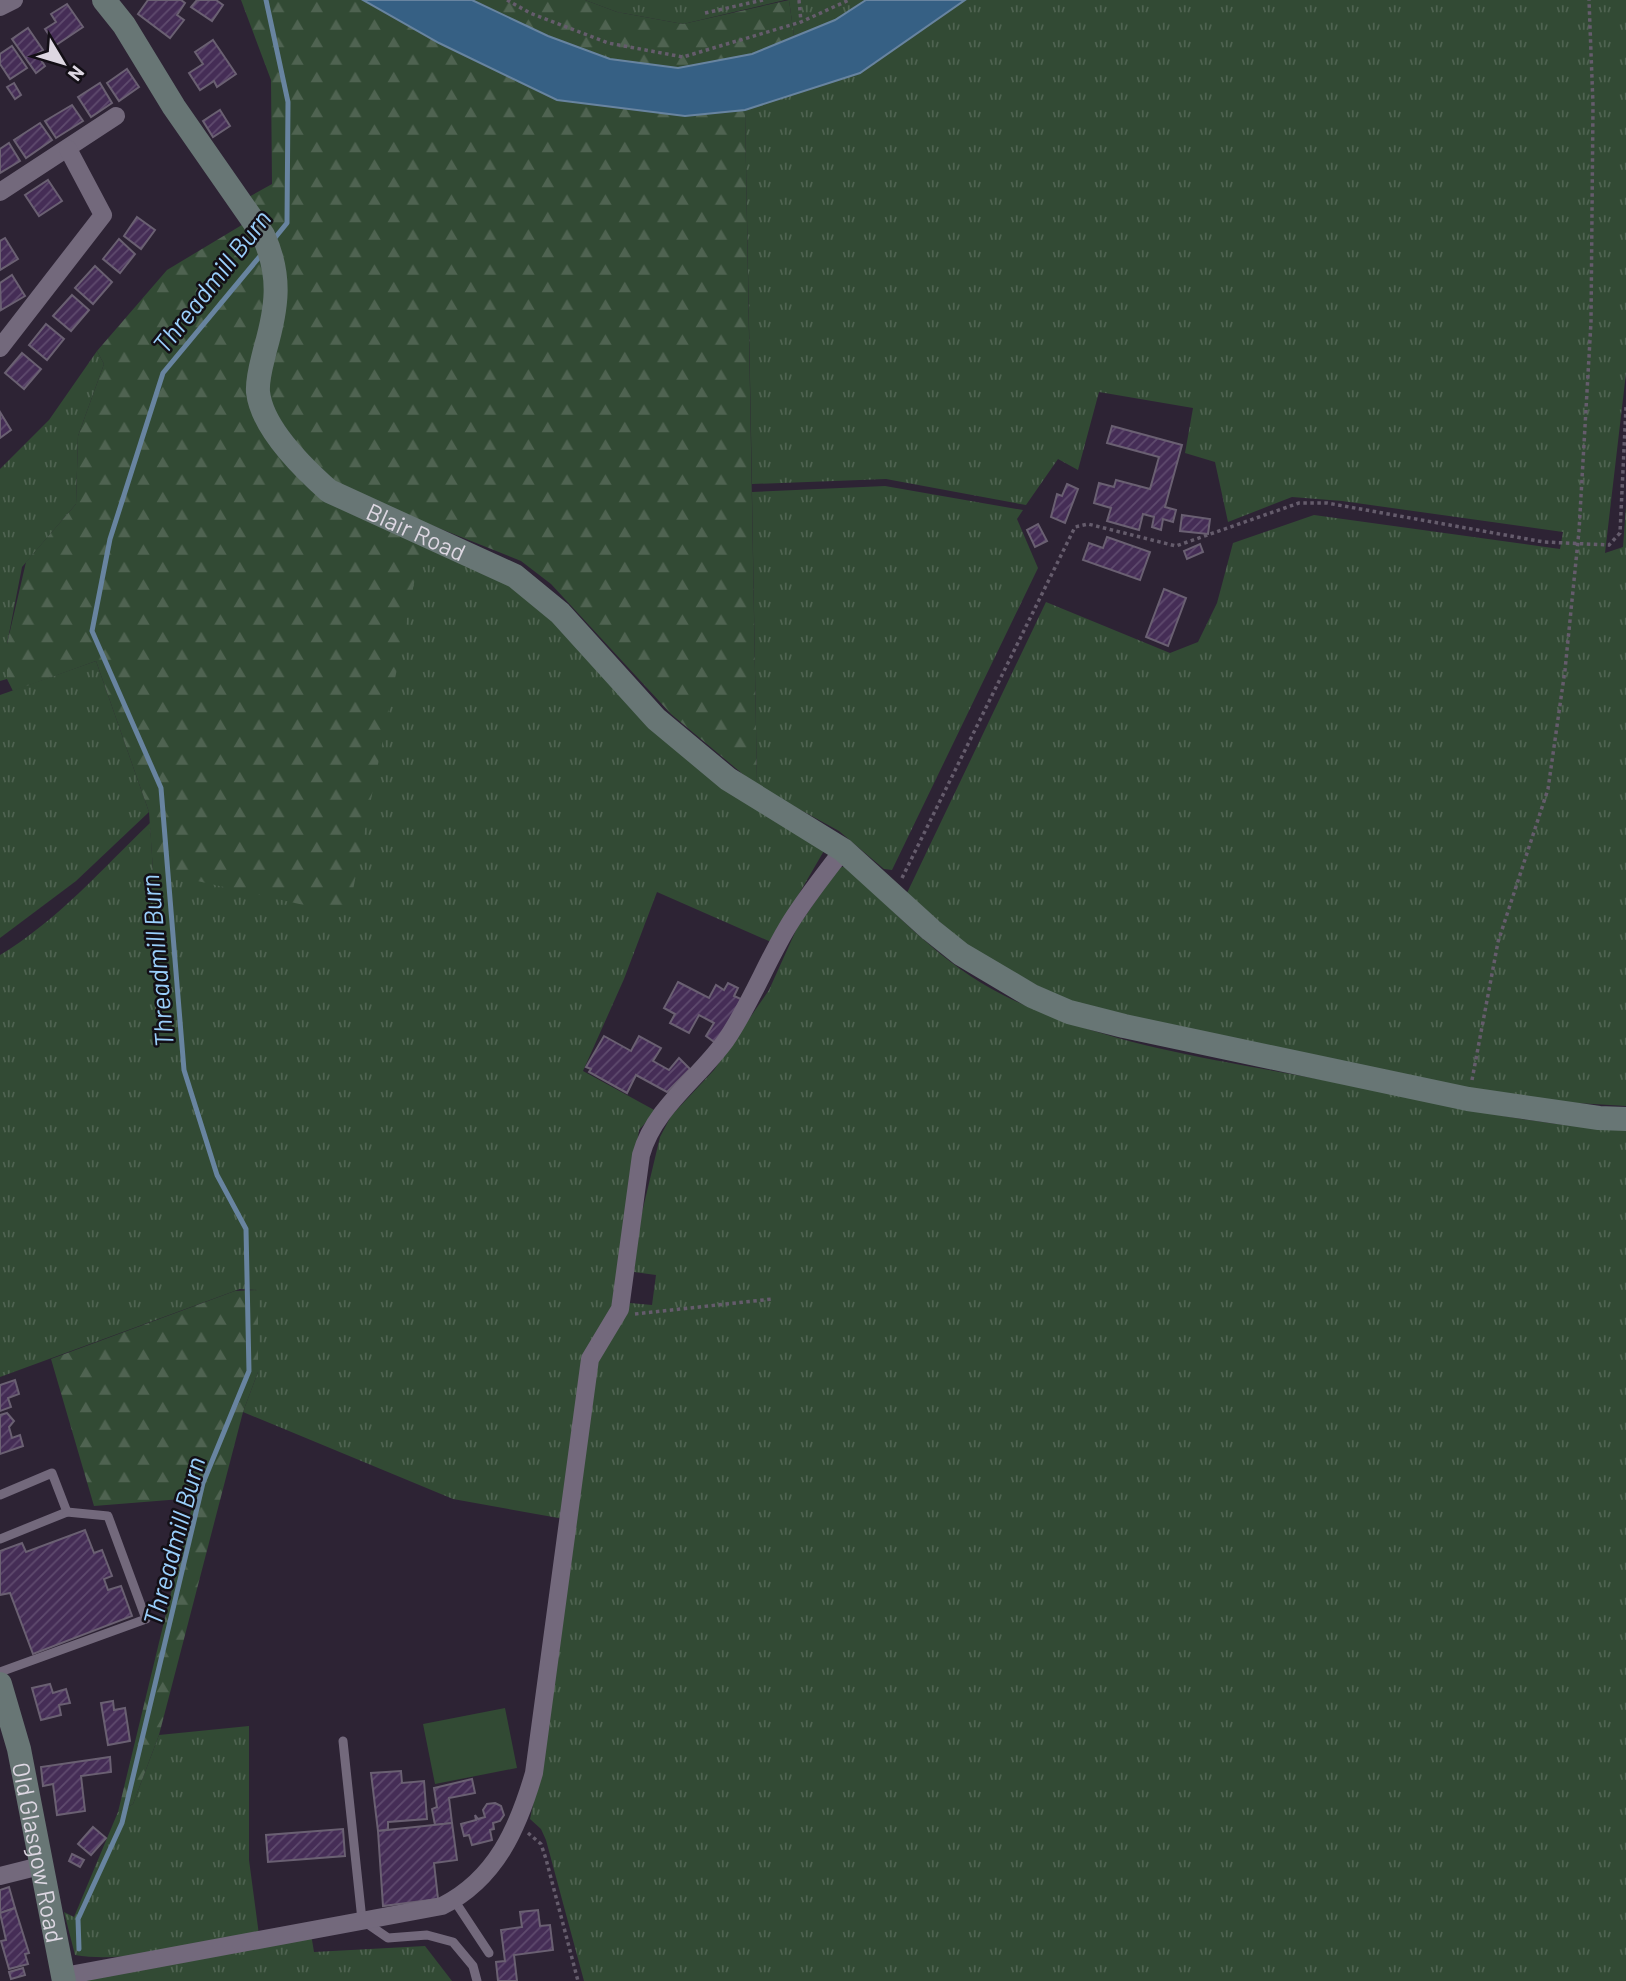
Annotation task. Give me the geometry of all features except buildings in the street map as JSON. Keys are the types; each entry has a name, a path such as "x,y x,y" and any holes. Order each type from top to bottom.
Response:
{"street":[{"path":"0,7 14,0"},
{"name":"Blair Road","path":"104,0 124,25 174,107 267,245 278,284 277,309 259,372 258,392 264,412 305,470 329,491 515,576 560,613 656,719 718,771 843,850 895,894 931,930 998,978 1069,1012 1474,1100 1626,1119"},
{"path":"0,192 116,116"},
{"path":"0,348 103,215 68,149"},
{"path":"64,1978 442,1906 479,1882 517,1827 534,1773 590,1359 598,1342 617,1316 646,1136 656,1119 725,1041 743,1013 788,927 843,850"},
{"name":"Old Glasgow Road","path":"0,1684 19,1749 64,1978"},
{"path":"0,1876 40,1866"}],"lane":[{"path":"0,1495 52,1473 67,1512"},
{"path":"0,1539 67,1512 108,1516 146,1619 0,1672"},
{"path":"343,1741 362,1920 388,1938 426,1935 453,1942 473,1966 477,1981"},
{"path":"454,1900 489,1953"}],"path":[{"path":"507,0 530,13 608,43 683,57 801,22 849,0"},
{"path":"705,13 763,0"},
{"path":"799,0 801,22"},
{"path":"1474,1100 1499,942 1548,789 1576,560 1591,322 1593,105 1589,0"},
{"path":"895,894 1075,527 1088,524 1176,547 1298,503 1327,503 1544,542 1609,545 1620,533 1626,407"},
{"path":"617,1316 772,1299"},
{"path":"517,1827 541,1844 578,1981"}],"green space":[{"path":"241,0 363,0 439,43 685,116 745,110 757,786 671,714 551,584 521,561 426,523 348,915 153,871 149,812 96,661 13,691 7,679 7,644 26,562 76,504 78,436 104,364 97,351 167,270 260,214 247,198 272,184 271,80"},
{"path":"472,0 585,0 617,12 683,24 789,0 794,36 752,54 678,68 610,59 548,36"},
{"path":"585,0 785,0 683,24 617,12"},
{"path":"789,0 866,0 835,20 794,36"},
{"path":"965,0 1626,0 1626,373 1605,553 1623,547 1626,505 1626,1106 1544,1101 1449,1086 1071,1003 976,954 907,893 1046,602 1170,653 1198,642 1217,603 1233,543 1314,515 1560,549 1563,532 1342,501 1292,497 1228,522 1215,462 1185,453 1193,408 1099,392 1078,470 1058,459 1026,505 886,479 752,484 745,110 860,73"},
{"path":"97,351 104,364 78,436 76,504 22,567 7,644 7,679 0,681 0,469 49,420"},
{"path":"885,486 1023,510 1017,519 1038,568 892,870 884,869 839,831 757,786 752,492"},
{"path":"422,543 509,584 825,849 771,942 657,892 624,979 583,1071 656,1111 639,1130 615,1304 601,1328 564,1519 453,1499 243,1412 258,1372 257,1290 240,1289 0,1377 0,955 60,910 150,823 153,871"},
{"path":"96,661 149,812 76,881 0,938 0,695"},
{"path":"839,867 848,867 921,937 981,983 1042,1013 1083,1028 1168,1050 1482,1112 1554,1124 1626,1130 1626,1981 584,1981 546,1840 541,1829 530,1819 541,1767 598,1361 630,1303 652,1305 656,1275 634,1272 639,1225 660,1137 671,1116 714,1070 769,990 797,928"},
{"path":"258,1290 258,1372 243,1412 159,1735 133,1804 118,1812 194,1498 94,1506 51,1359 235,1291"},
{"path":"505,1708 517,1768 435,1784 423,1724"},
{"path":"249,1726 249,1860 259,1935 142,1955 75,1955 64,1912 74,1917 118,1812 133,1804 159,1735"},
{"path":"311,1934 314,1952 425,1946 452,1981 78,1981"}],"water":[{"path":"363,0 472,0 548,36 610,59 678,68 752,54 835,20 866,0 965,0 860,73 745,110 685,116 557,100 439,43"}],"waterway":[{"name":"Threadmill Burn","path":"266,0 288,102 287,223 274,239"},
{"name":"Threadmill Burn","path":"79,1949 78,1919 122,1823 203,1483 249,1371 246,1229 217,1175 184,1070 161,788 92,631 110,539 163,373 261,255"}]}
